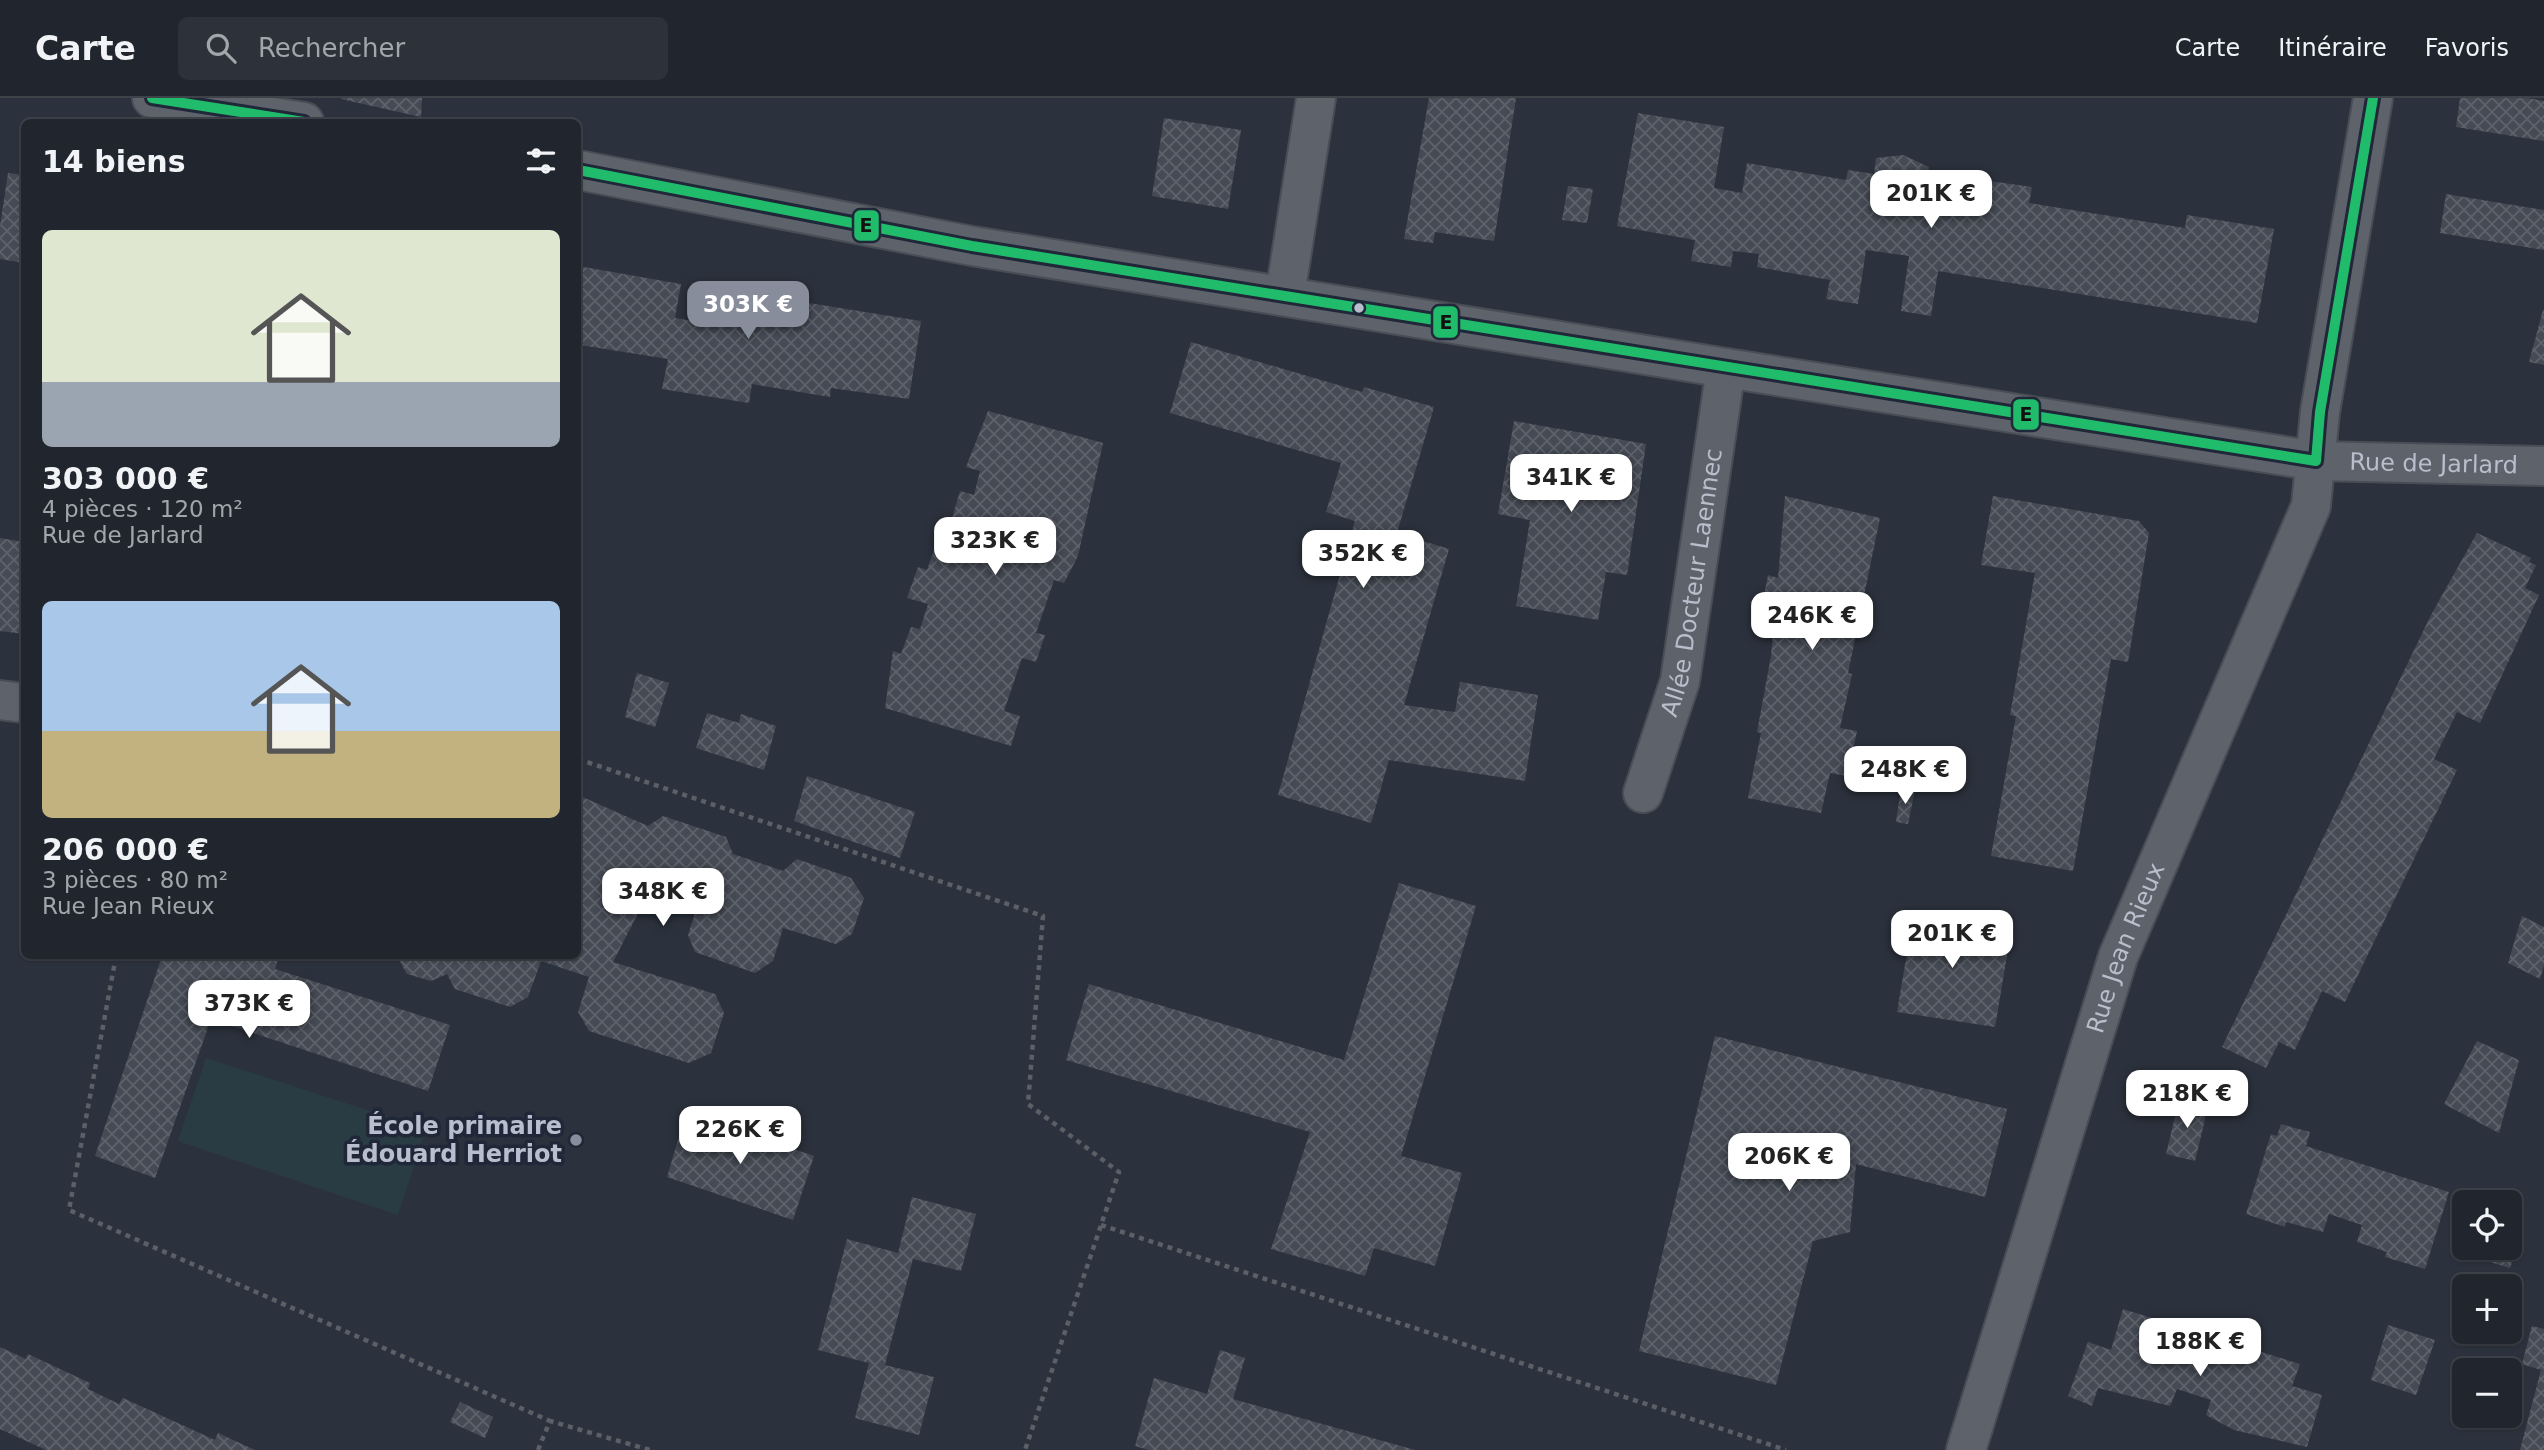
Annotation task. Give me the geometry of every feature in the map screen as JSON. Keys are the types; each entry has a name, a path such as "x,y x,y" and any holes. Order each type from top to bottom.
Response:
{"street":[{"path":"152,98 285,119"},
{"path":"1285,295 1316,98"},
{"name":"Rue Jean Rieux","path":"1966,1450 2118,957 2311,506 2320,412 2373,98"},
{"name":"Rue de Jarlard","path":"581,171 972,246 2316,460 2544,466"},
{"name":"Allée Docteur Laennec","path":"1643,793 1680,681 1726,368"},
{"path":"0,700 21,703"}],"path":[{"path":"581,760 1043,916 1028,1104 1119,1172 1025,1450"},
{"path":"115,959 69,1210 550,1421 650,1450"},
{"path":"1101,1225 1786,1450"},
{"path":"538,1450 550,1421"}],"shaded area":[{"path":"206,1058 426,1129 398,1215 178,1141"}],"building":[{"path":"422,98 421,117 341,99"},
{"path":"1429,98 1516,98 1494,241 1435,232 1433,243 1404,239"},
{"path":"2460,98 2528,98 2544,101 2544,141 2456,127"},
{"path":"1638,113 1724,127 1714,188 1742,193 1747,163 1846,180 1848,170 1874,174 1876,158 1903,155 1929,167 1927,182 1953,186 1955,176 2032,187 2029,203 2185,228 2187,215 2274,229 2257,323 1938,271 1931,316 1901,311 1909,256 1866,250 1858,304 1826,299 1830,280 1757,267 1759,254 1733,251 1731,267 1691,261 1695,240 1617,226"},
{"path":"1164,118 1241,130 1228,209 1152,196"},
{"path":"8,173 21,175 21,262 0,259 0,226"},
{"path":"1568,186 1593,189 1587,223 1562,220"},
{"path":"2446,194 2544,210 2544,250 2440,233"},
{"path":"581,267 681,284 675,318 721,326 728,290 921,321 909,399 831,388 830,397 752,384 749,403 662,389 668,359 581,345"},
{"path":"2544,310 2544,365 2529,362"},
{"path":"1191,342 1362,392 1364,387 1434,407 1397,533 1449,549 1404,705 1455,712 1460,682 1538,695 1525,781 1389,760 1371,823 1278,795 1355,521 1326,512 1341,463 1170,413"},
{"path":"988,411 1103,443 1078,556 1064,583 1054,580 1036,633 1045,635 1036,662 1022,658 1004,711 1020,716 1011,746 885,708 893,651 901,654 911,627 920,629 928,604 907,598 918,567 927,570 936,544 944,546 960,491 974,495 980,471 966,467"},
{"path":"1514,421 1646,444 1627,575 1606,572 1598,620 1516,606 1530,520 1498,514"},
{"path":"1785,496 1880,518 1848,673 1852,674 1840,728 1857,731 1847,776 1830,773 1821,813 1748,798 1761,733 1757,732 1771,656 1775,609 1762,606 1768,575 1778,578"},
{"path":"1993,496 2139,521 2149,533 2128,662 2111,659 2073,871 1991,856 2016,716 2010,715 2035,573 1981,565"},
{"path":"2477,533 2531,558 2529,562 2536,565 2525,588 2539,595 2480,723 2457,712 2434,759 2457,770 2345,1002 2322,991 2295,1050 2279,1042 2266,1068 2222,1047 2431,615"},
{"path":"0,538 21,542 21,634 0,631"},
{"path":"637,673 669,683 655,727 625,717"},
{"path":"707,713 739,723 741,714 776,726 764,770 696,748"},
{"path":"807,776 915,812 900,858 794,821"},
{"path":"1901,788 1915,790 1908,824 1896,822"},
{"path":"581,796 648,826 663,816 726,837 733,854 783,871 797,859 851,878 864,898 852,934 836,944 783,928 773,961 755,973 695,952 688,935 699,901 652,886 613,962 715,994 724,1013 711,1053 689,1063 589,1031 578,1012 589,977 541,961 528,997 510,1007 455,989 447,974 431,981 407,974 399,960 581,959"},
{"path":"1399,883 1476,906 1401,1156 1462,1173 1435,1266 1374,1248 1365,1276 1271,1249 1310,1132 1066,1060 1089,984 1344,1060"},
{"path":"1900,913 2011,932 1995,1027 1897,1012 1908,947 1895,945"},
{"path":"2522,916 2544,927 2544,965 2540,979 2508,963"},
{"path":"161,959 278,959 275,969 450,1025 428,1091 211,1019 155,1178 95,1156"},
{"path":"1715,1036 2007,1109 1985,1197 1856,1164 1850,1232 1813,1241 1776,1385 1639,1351"},
{"path":"2477,1041 2519,1060 2499,1133 2444,1104"},
{"path":"2179,1100 2208,1107 2195,1161 2166,1154"},
{"path":"686,1113 814,1156 793,1220 667,1177"},
{"path":"2281,1124 2310,1132 2306,1146 2449,1192 2425,1269 2385,1257 2387,1252 2357,1242 2362,1225 2329,1214 2323,1232 2286,1222 2285,1227 2246,1214 2271,1134 2277,1136"},
{"path":"912,1197 976,1214 961,1271 913,1259 885,1365 934,1377 919,1435 855,1418 869,1363 818,1350 847,1239 898,1253"},
{"path":"2483,1260 2513,1260 2510,1268"},
{"path":"2123,1309 2300,1364 2292,1386 2322,1395 2307,1447 2234,1430 2206,1415 2211,1400 2177,1389 2170,1406 2098,1388 2092,1406 2068,1396 2088,1342 2111,1350"},
{"path":"2388,1325 2435,1340 2416,1395 2371,1380"},
{"path":"2532,1326 2544,1329 2544,1450 2520,1450 2541,1370 2522,1364"},
{"path":"0,1347 26,1359 28,1354 90,1383 88,1389 119,1404 123,1398 215,1440 218,1433 255,1450 46,1450 0,1429"},
{"path":"1220,1350 1245,1358 1233,1399 1415,1450 1149,1450 1135,1446 1154,1378 1207,1394"},
{"path":"460,1402 493,1417 485,1438 450,1422"}],"transit line":[{"name":"E","path":"152,98 285,119"},
{"name":"E","path":"2316,461 2320,412 2373,98"},
{"name":"E","path":"581,171 972,246 2316,461"}],"place":[{"name":"École primaire Édouard Herriot","path":"576,1140"}]}
